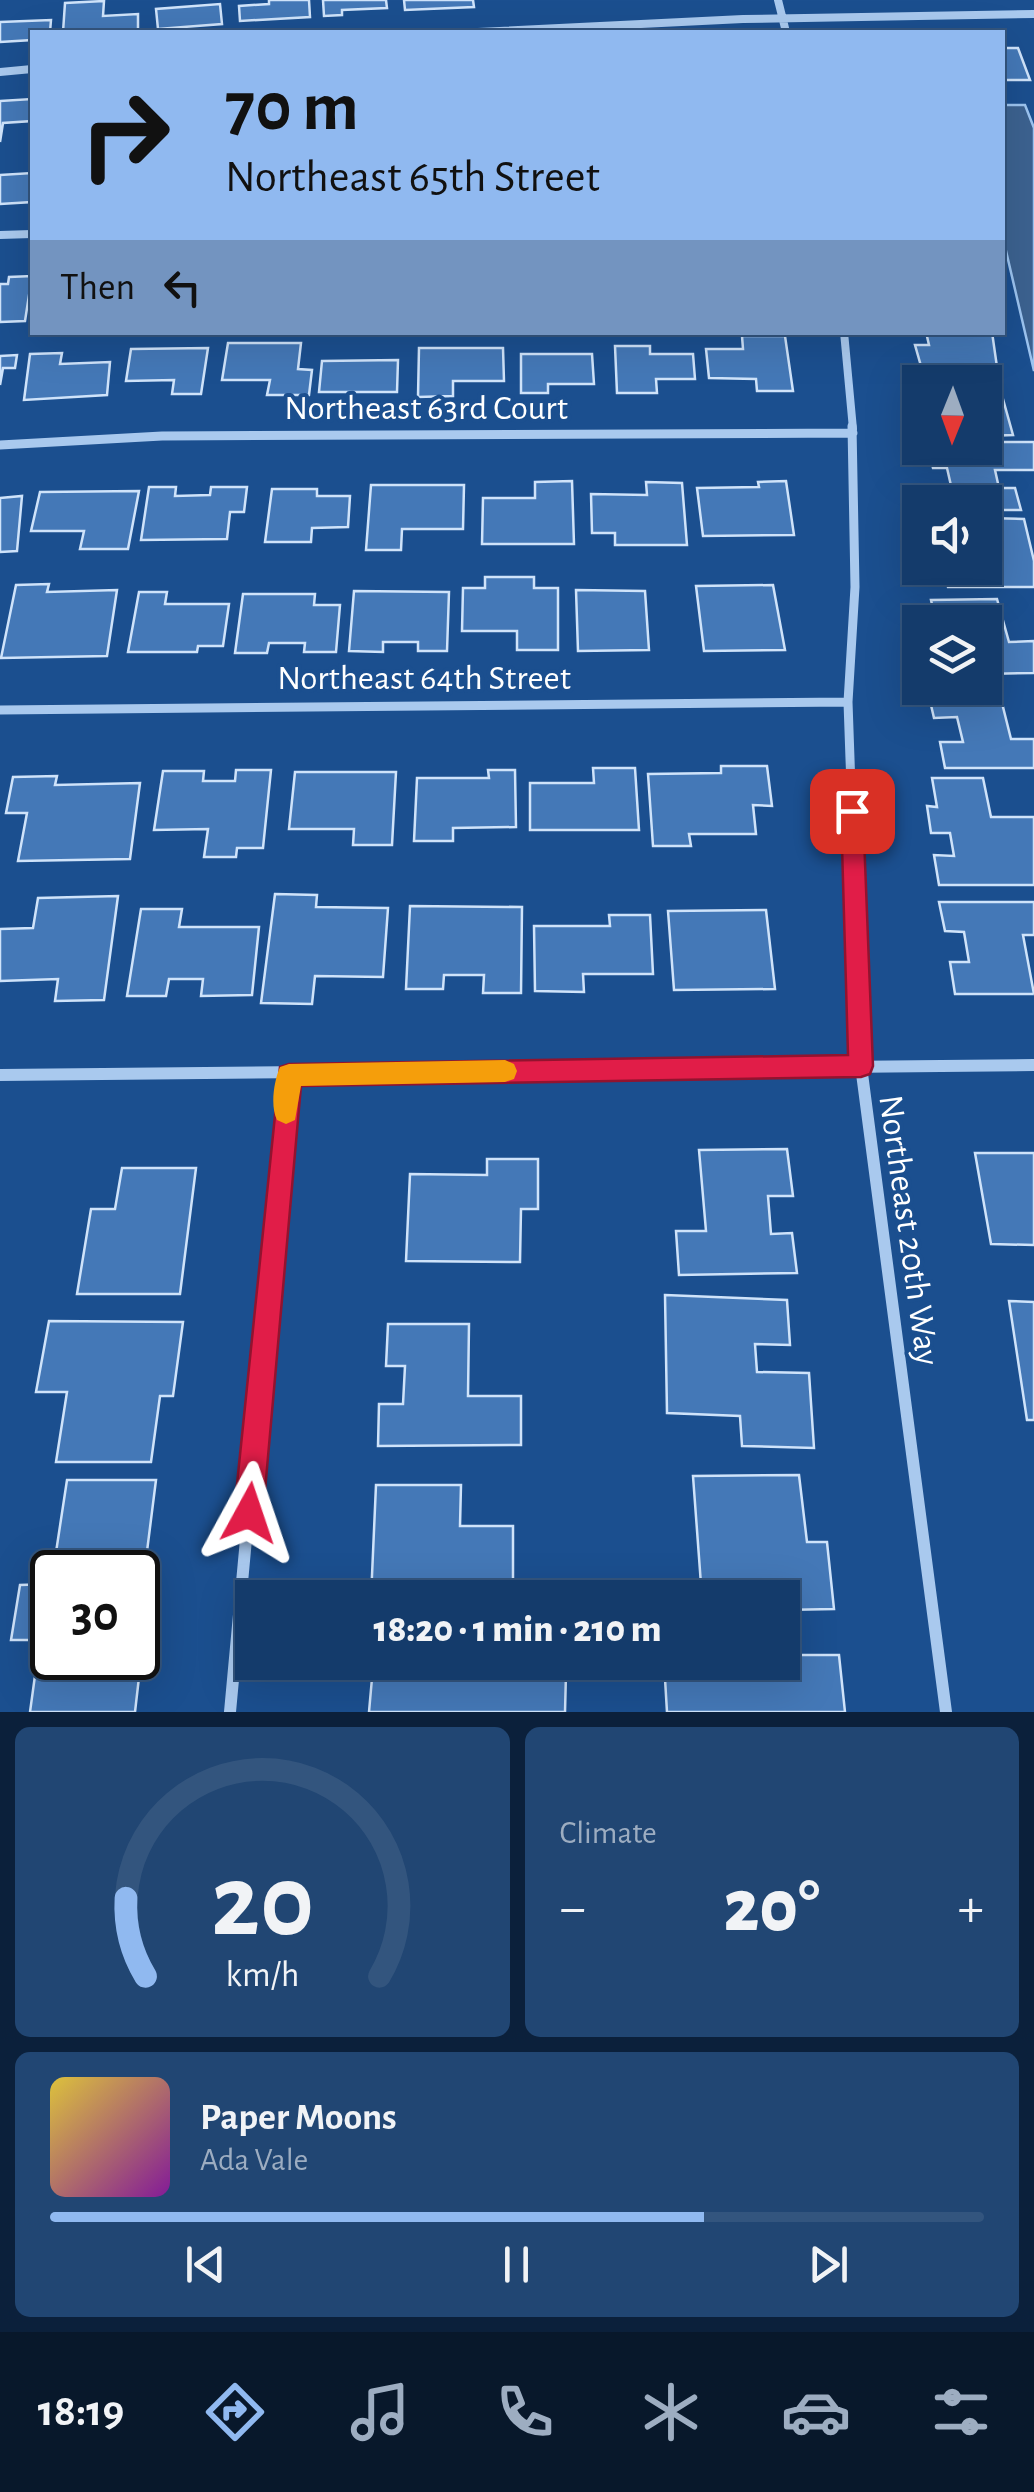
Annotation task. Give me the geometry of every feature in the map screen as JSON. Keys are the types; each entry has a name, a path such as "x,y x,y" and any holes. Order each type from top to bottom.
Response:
{"street":[{"path":"778,0 785,30"},
{"path":"521,30 782,18 1034,14"},
{"path":"0,72 30,69"},
{"path":"0,235 30,234"},
{"name":"Northeast 20th Way","path":"844,335 853,433 855,587 848,702 861,1066 946,1712"},
{"name":"Northeast 63rd Court","path":"0,446 162,436 853,433"},
{"name":"Northeast 64th Street","path":"0,710 848,702"},
{"path":"0,1076 1034,1065"},
{"path":"230,1712 289,1075"}],"water":[{"path":"1005,105 1025,105 1034,128 1034,371 1005,247"}],"building":[{"path":"269,0 309,0 310,17 240,21 239,6 269,4"},
{"path":"323,0 386,0 387,8 342,10 342,15 324,16"},
{"path":"404,0 473,0 474,7 405,10"},
{"path":"104,1 103,16 138,14 138,30 63,30 65,3"},
{"path":"220,4 222,24 158,29 156,9"},
{"path":"51,20 50,30 30,30 30,40 0,42 0,22"},
{"path":"1005,48 1018,48 1030,80 1005,80"},
{"path":"30,99 30,121 3,123 0,142 0,101"},
{"path":"30,173 30,202 0,204 0,175"},
{"path":"30,276 25,321 0,322 0,284 8,284 9,277"},
{"path":"927,335 992,335 997,365 921,365 915,345 929,345"},
{"path":"742,336 785,336 793,391 757,391 756,379 709,378 706,349 743,349"},
{"path":"228,343 301,343 298,369 312,370 309,395 267,395 270,380 222,380"},
{"path":"615,346 650,346 650,354 693,354 695,379 656,379 657,393 617,393"},
{"path":"208,348 201,394 172,394 174,380 126,381 131,349"},
{"path":"419,348 503,348 504,381 453,381 453,396 418,397"},
{"path":"62,353 60,364 110,362 107,395 24,400 30,354"},
{"path":"521,354 592,354 594,384 548,384 548,393 521,393"},
{"path":"17,355 15,368 3,368 0,385 0,356"},
{"path":"398,360 397,392 319,392 322,361"},
{"path":"1002,396 1013,435 1002,435"},
{"path":"1002,442 1034,442 1034,470 995,470 998,485 951,485 947,468 932,465 1002,465"},
{"path":"572,481 574,544 482,544 483,498 535,498 535,482"},
{"path":"786,481 794,535 703,536 697,488 759,487 758,482"},
{"path":"646,482 682,483 687,545 615,545 615,533 592,533 591,494 647,495"},
{"path":"371,485 464,485 463,529 402,529 401,550 366,550"},
{"path":"149,487 176,487 175,496 210,495 211,487 247,487 244,512 230,512 227,539 141,540"},
{"path":"1002,488 1015,488 1021,510 1002,510"},
{"path":"272,489 317,489 317,496 350,496 348,527 312,528 311,542 265,542"},
{"path":"139,491 128,549 80,549 84,531 31,531 40,492"},
{"path":"22,496 17,551 0,552 0,498"},
{"path":"1002,518 1024,519 1034,561 1034,587 948,587 1002,585"},
{"path":"485,577 534,577 534,588 558,588 558,650 517,650 517,631 462,631 463,588 485,588"},
{"path":"49,584 47,592 117,590 107,656 1,658 16,585"},
{"path":"773,585 785,650 704,651 696,586"},
{"path":"576,590 645,591 649,650 578,651"},
{"path":"354,591 449,592 447,651 418,651 418,642 383,642 383,652 349,651"},
{"path":"139,592 167,592 165,604 229,604 223,646 198,646 197,652 128,652"},
{"path":"243,594 315,594 314,605 340,605 336,652 304,652 305,643 269,643 267,653 235,653"},
{"path":"997,599 999,605 932,605 931,600"},
{"path":"1002,617 1009,642 1034,641 1034,673 1002,674"},
{"path":"1002,703 1011,739 1034,739 1034,768 945,768 940,742 963,742 957,717 934,718 931,705"},
{"path":"721,766 767,766 772,806 753,805 756,834 689,834 691,846 653,846 648,774 721,773"},
{"path":"593,768 635,768 639,830 530,830 530,783 594,783"},
{"path":"236,770 271,770 263,848 237,848 236,857 204,857 208,829 154,830 163,771 204,771 203,781 235,781"},
{"path":"488,770 515,770 516,827 453,828 453,841 414,841 417,778 489,778"},
{"path":"295,772 396,772 392,845 353,845 354,829 289,829"},
{"path":"57,776 55,785 140,783 130,859 18,861 27,813 6,813 13,777"},
{"path":"932,778 983,778 991,817 1034,817 1034,885 939,885 934,855 954,856 950,833 931,833 927,806 937,807"},
{"path":"275,894 317,895 316,907 388,908 383,977 315,976 312,1004 261,1003"},
{"path":"118,896 104,1000 55,1001 58,979 0,981 0,929 33,928 38,898"},
{"path":"939,902 1034,902 1034,935 1023,935 1034,994 955,994 950,962 969,962 964,932 945,931"},
{"path":"410,906 522,907 521,993 483,993 484,975 444,975 443,989 406,989"},
{"path":"141,909 182,909 179,927 259,927 252,995 201,996 203,979 169,979 166,996 127,996"},
{"path":"766,910 775,989 674,990 668,911"},
{"path":"609,915 650,915 653,974 583,974 584,992 535,991 534,926 610,926"},
{"path":"787,1149 793,1196 768,1196 771,1234 792,1233 797,1273 679,1275 676,1231 706,1231 699,1150"},
{"path":"975,1153 1034,1153 1034,1245 991,1244"},
{"path":"487,1159 538,1159 538,1209 521,1209 520,1262 406,1261 410,1174 487,1175"},
{"path":"122,1168 196,1168 180,1294 77,1294 91,1209 115,1209"},
{"path":"665,1295 787,1300 790,1345 755,1344 757,1372 809,1373 814,1448 742,1446 740,1416 667,1413"},
{"path":"1009,1301 1034,1302 1034,1420 1027,1420"},
{"path":"49,1321 183,1322 173,1396 160,1396 151,1462 56,1462 67,1392 36,1392"},
{"path":"388,1324 469,1324 468,1396 521,1396 521,1445 378,1446 379,1404 403,1404 405,1366 386,1366"},
{"path":"799,1475 807,1542 827,1542 834,1609 800,1610 800,1580 701,1580 693,1476"},
{"path":"67,1480 156,1480 147,1550 56,1550"},
{"path":"376,1485 461,1485 460,1526 513,1526 513,1580 372,1580"},
{"path":"20,1585 30,1585 30,1640 11,1640"},
{"path":"800,1655 839,1655 845,1712 667,1712 665,1680 800,1680"},
{"path":"34,1680 139,1680 135,1712 30,1712"},
{"path":"372,1680 566,1680 565,1712 369,1712"}],"slow traffic":[{"path":"286,1112 289,1075 505,1071"}],"route":[{"path":"249,1513 289,1075 861,1066 852,811"}]}
